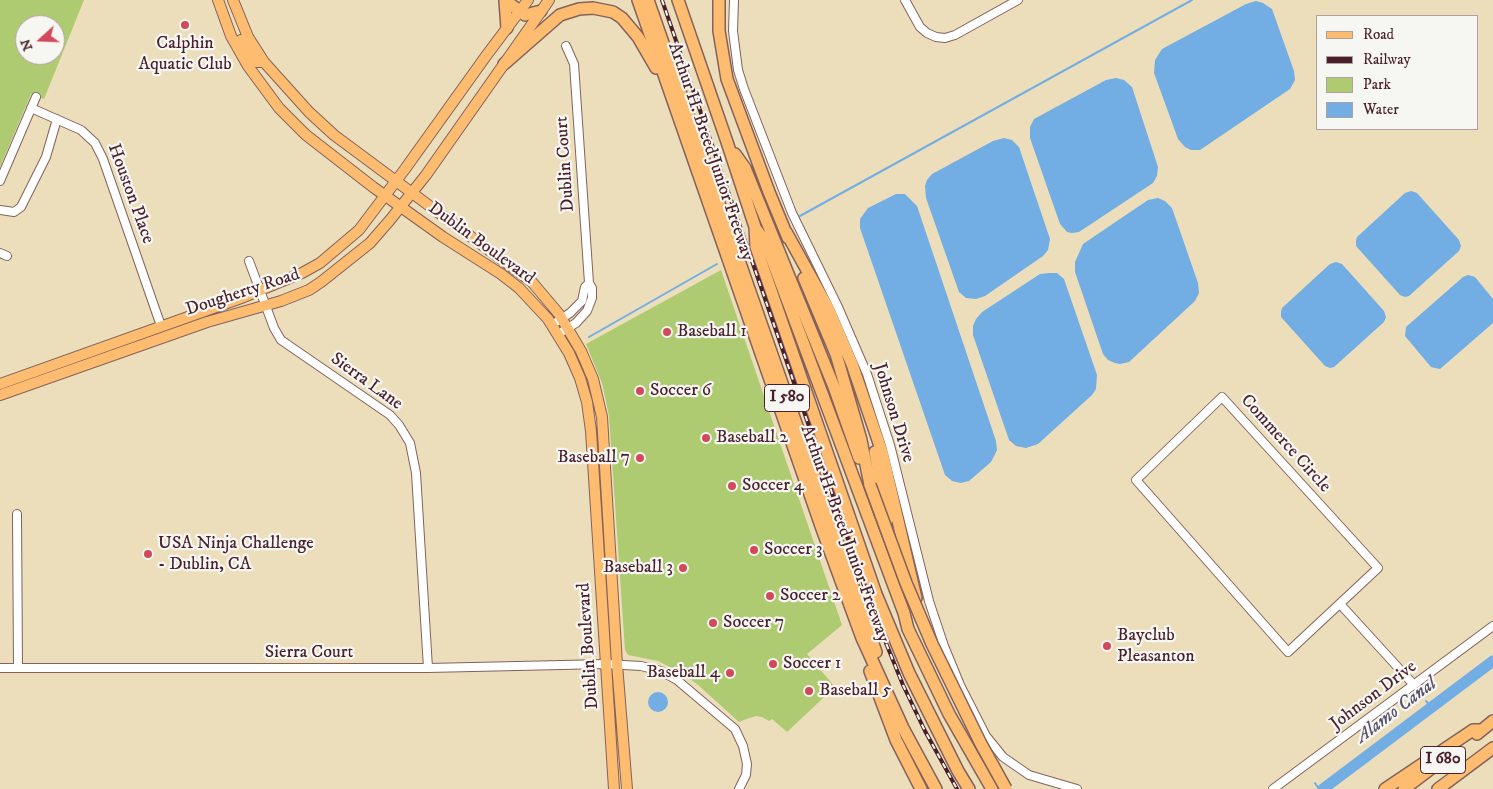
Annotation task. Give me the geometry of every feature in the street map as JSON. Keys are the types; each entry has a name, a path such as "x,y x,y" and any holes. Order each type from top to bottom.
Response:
{"highway":[{"path":"505,0 525,15 542,11"},
{"path":"505,0 507,28"},
{"path":"633,0 641,22 653,43"},
{"name":"Arthur H. Breed Junior Freeway","path":"638,0 822,529 862,638 903,728 938,789"},
{"name":"I 580","path":"648,0 870,636 894,695 937,780 938,789"},
{"name":"Arthur H. Breed Junior Freeway","path":"678,0 728,142 755,227 756,247 876,594 909,673 969,789"},
{"path":"719,0 719,32 727,78 759,166 836,354 857,441 870,485 906,584 932,644 980,744 1006,789"},
{"path":"504,64 560,15 579,9 601,9 613,12 622,18 666,81"},
{"path":"728,142 745,168 857,441"},
{"path":"755,227 766,243 907,614"},
{"path":"786,232 840,335 852,364 882,452 917,603 934,656 943,680 999,789"},
{"path":"871,423 884,509 907,614 908,629 949,714 992,789"},
{"path":"862,638 864,654 879,698 921,789"},
{"name":"I 680","path":"1404,789 1493,721"},
{"path":"1385,789 1473,730 1481,730"},
{"name":"I 680","path":"1438,789 1493,748"},
{"path":"1451,789 1459,782 1462,771"}],"main road":[{"name":"Dublin Boulevard","path":"218,0 231,36 255,77 279,108 306,135 385,196 443,238 513,283 537,306 570,353 580,378 586,402 592,446 614,789"},
{"name":"Dublin Boulevard","path":"233,0 248,37 264,62 308,112 334,135 532,282 568,328 586,362 596,391 602,417 617,664 627,789"},
{"name":"Dougherty Road","path":"0,384 260,291 320,263 359,230 528,0"},
{"name":"Dougherty Road","path":"0,396 224,316 281,301 309,290 338,270 370,243 401,207 549,0"},
{"path":"231,36 240,38 255,62 264,62"},
{"path":"175,333 183,325 196,320 201,312"},
{"path":"68,371 79,362 99,355 102,347"},
{"path":"592,446 599,449 601,486 607,488"}],"street":[{"name":"Johnson Drive","path":"734,0 733,31 738,70 744,89 792,213 838,307 867,374 890,445 929,601 944,646 960,685 986,736 1003,758 1029,775 1077,789"},
{"path":"905,0 920,27 931,35 945,38 1018,0"},
{"name":"Dublin Court","path":"558,335 576,323 587,311 592,298 592,288 589,283 574,64 566,46"},
{"path":"0,181 36,97"},
{"name":"Houston Place","path":"31,108 81,130 95,143 101,153 161,326"},
{"path":"0,210 14,212 22,207 46,157 57,119"},
{"name":"Sierra Lane","path":"249,261 274,328 281,340 390,415 399,425 410,444 416,473 428,668"},
{"path":"552,325 582,301 585,287 589,283"},
{"name":"Commerce Circle","path":"1222,397 1378,568 1340,604 1288,652 1136,480 1222,397"},
{"path":"17,514 18,668"},
{"path":"1340,604 1414,685"},
{"name":"Johnson Drive","path":"1273,789 1493,626"},
{"name":"Sierra Court","path":"0,668 428,668 606,664 641,666 661,671 672,677 735,729 744,746 747,764 746,775 739,789"}],"green space":[{"path":"0,0 84,0 65,47 65,15 15,15 15,65 58,65 44,99 31,94 0,167"},
{"path":"721,270 842,625 807,654 835,687 787,732 772,719 769,721 756,716 739,722 697,684 679,672 658,661 628,655 625,650 609,416 602,383 586,344"}],"water":[{"path":"1256,1 1272,9 1294,71 1295,80 1290,89 1200,150 1191,150 1185,147 1178,139 1154,73 1155,60 1162,49 1246,4"},
{"path":"1116,78 1124,80 1132,87 1158,167 1157,176 1153,183 1079,232 1067,232 1060,224 1030,138 1030,127 1034,119 1106,80"},
{"path":"1004,138 1012,140 1019,147 1050,239 1048,250 1043,256 985,296 976,299 966,298 959,292 926,198 925,186 932,174 993,141"},
{"path":"1411,191 1417,193 1459,240 1461,246 1459,251 1409,296 1405,297 1400,295 1356,246 1356,241 1357,237 1405,193"},
{"path":"896,194 905,194 917,206 996,441 997,450 991,462 969,481 961,483 952,481 945,475 860,228 860,219 868,208"},
{"path":"1158,198 1165,201 1172,208 1198,283 1199,293 1195,301 1129,362 1115,363 1108,360 1103,354 1075,272 1075,262 1083,244 1148,200"},
{"path":"1336,262 1342,264 1384,311 1386,317 1384,322 1334,367 1330,368 1325,366 1281,317 1281,312 1282,308 1330,264"},
{"path":"1057,273 1064,279 1097,375 1096,389 1092,395 1038,444 1026,448 1016,446 1009,440 973,335 973,326 982,312 1040,274"},
{"path":"1468,275 1475,277 1493,299 1493,323 1440,369 1431,367 1405,336 1406,327 1463,277"},
{"path":"658,692 665,695 668,702 665,709 658,712 651,709 648,702 651,695"}],"waterway":[{"path":"800,216 1192,0"},
{"path":"589,337 717,264"},
{"name":"Alamo Canal","path":"1323,789 1493,661"},
{"path":"1426,701 1431,707"},
{"path":"1315,783 1319,789"}],"railway":[{"path":"662,0 871,606 903,685 925,731 957,789"}],"place":[{"name":"Calphin Aquatic Club","path":"185,25"},
{"name":"Baseball 1","path":"667,332"},
{"name":"Soccer 6","path":"640,391"},
{"name":"Baseball 2","path":"706,438"},
{"name":"Baseball 7","path":"640,458"},
{"name":"Soccer 4","path":"732,486"},
{"name":"Soccer 3","path":"754,550"},
{"name":"USA Ninja Challenge - Dublin, CA","path":"148,554"},
{"name":"Baseball 3","path":"683,568"},
{"name":"Soccer 2","path":"770,596"},
{"name":"Soccer 7","path":"713,623"},
{"name":"Bayclub Pleasanton","path":"1107,646"},
{"name":"Soccer 1","path":"773,664"},
{"name":"Baseball 4","path":"730,673"},
{"name":"Baseball 5","path":"809,691"}]}
